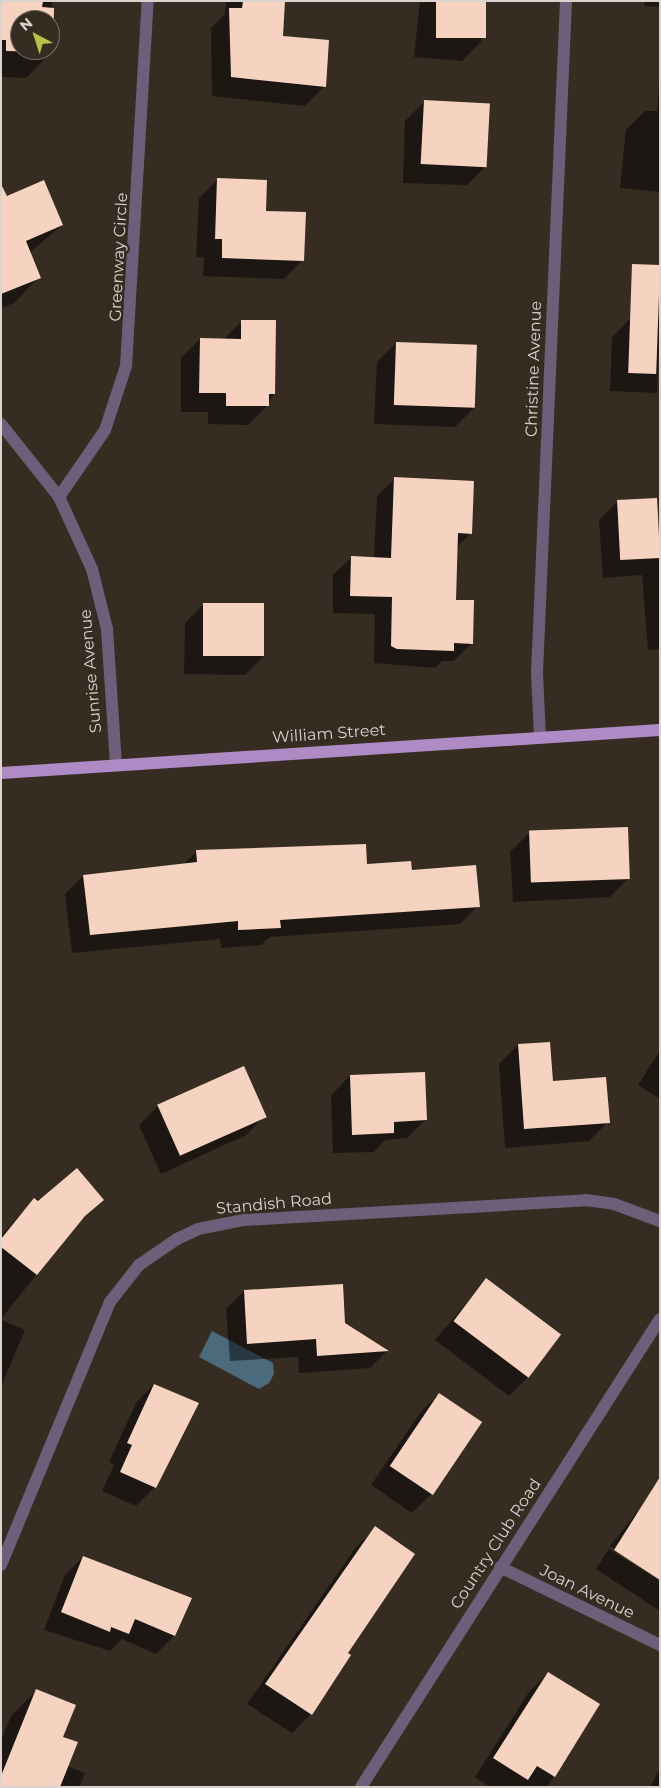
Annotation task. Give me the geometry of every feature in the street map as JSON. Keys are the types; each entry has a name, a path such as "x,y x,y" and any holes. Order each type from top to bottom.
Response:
{"main road":[{"name":"William Street","path":"1,773 660,730"}],"street":[{"name":"Greenway Circle","path":"59,497 104,430 126,366 148,1"},
{"name":"Christine Avenue","path":"540,738 537,673 566,1"},
{"name":"Sunrise Avenue","path":"1,424 59,497 84,549 103,609 116,764"},
{"name":"Standish Road","path":"1,1565 110,1302 139,1266 177,1239 198,1229 244,1220 586,1200 614,1204 660,1221"},
{"name":"Country Club Road","path":"361,1787 500,1567 660,1320"},
{"name":"Joan Avenue","path":"500,1567 660,1645"}],"water":[{"path":"212,1331 273,1363 274,1374 269,1383 259,1389 199,1357"}],"building":[{"path":"1,1 43,1 42,7 54,8 54,10 10,10 10,51 6,51 6,40 1,40"},
{"path":"243,1 285,1 283,36 329,40 326,87 231,77 229,8 242,8"},
{"path":"436,1 486,1 486,38 436,38"},
{"path":"424,100 490,103 487,167 421,164"},
{"path":"217,178 267,180 266,211 306,212 304,261 222,258 222,239 215,239"},
{"path":"44,180 63,225 26,241 41,278 1,294 1,184 7,196"},
{"path":"632,264 660,265 656,374 628,373"},
{"path":"241,320 276,320 275,394 269,394 269,406 226,406 226,393 199,393 200,338 241,339"},
{"path":"396,342 477,345 475,408 394,405"},
{"path":"394,477 474,481 472,534 458,533 456,600 474,600 473,644 454,643 454,651 397,649 391,646 392,597 350,596 351,556 391,558"},
{"path":"657,498 660,558 620,560 617,500"},
{"path":"203,603 264,603 264,656 203,656"},
{"path":"628,827 630,879 531,882 529,830"},
{"path":"366,844 367,864 411,861 412,870 476,865 480,907 280,920 281,928 238,930 238,921 90,935 83,875 197,862 196,850"},
{"path":"550,1042 553,1081 606,1077 610,1123 524,1129 518,1044"},
{"path":"244,1066 267,1117 180,1156 157,1105"},
{"path":"425,1072 427,1120 394,1122 394,1133 352,1135 350,1075"},
{"path":"77,1168 104,1200 85,1216 37,1275 1,1247 1,1239 34,1198 38,1201"},
{"path":"486,1278 561,1335 529,1378 454,1321"},
{"path":"343,1284 345,1323 389,1351 317,1356 316,1339 247,1344 244,1290"},
{"path":"154,1384 199,1403 156,1488 120,1472 132,1445 127,1443"},
{"path":"439,1393 482,1422 433,1495 390,1466"},
{"path":"660,1477 660,1580 614,1550"},
{"path":"375,1526 415,1554 348,1653 351,1655 312,1715 265,1684"},
{"path":"83,1556 192,1598 175,1636 135,1619 129,1634 111,1627 110,1632 61,1612"},
{"path":"548,1672 600,1704 555,1777 537,1766 528,1780 493,1758"},
{"path":"36,1689 76,1705 63,1737 78,1742 60,1787 1,1787 1,1776"}]}
